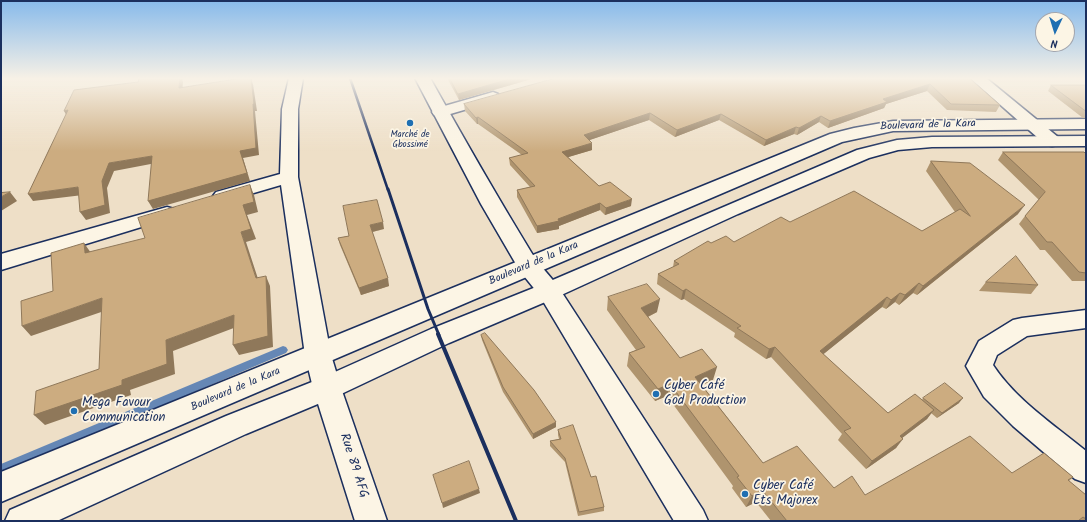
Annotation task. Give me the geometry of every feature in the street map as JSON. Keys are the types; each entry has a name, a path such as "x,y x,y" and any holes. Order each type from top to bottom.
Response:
{"main road":[{"name":"Rue 89 AFG","path":"291,102 289,177 318,355 371,521"},
{"path":"435,102 491,204 528,266 550,291 692,521"},
{"path":"440,112 474,102"},
{"path":"1006,102 1052,141"},
{"name":"Boulevard de la Kara","path":"1,487 802,151 854,133 873,128 914,125 1086,124"},
{"name":"Boulevard de la Kara","path":"21,521 236,424 330,396 440,336 550,291 731,210 878,149 897,145 932,142 1086,141"},
{"path":"206,202 289,177"},
{"path":"1,262 183,208"},
{"path":"1083,322 1022,327 988,348 979,366 994,389 1023,417 1086,469"}],"building":[{"path":"68,102 254,102 256,148 240,151 247,173 148,201 152,156 109,163 102,181 105,205 80,212 78,187 28,194 68,110 64,111"},
{"path":"470,102 886,102 830,121 821,116 799,128 796,127 766,140 721,114 677,130 650,113 584,135 592,143 562,152 599,186 610,182 632,199 606,208 600,203 558,219 559,221 537,226 517,190 535,186 509,158 528,153 478,117 476,118 464,104"},
{"path":"949,102 997,102 1000,105 951,104"},
{"path":"1074,102 1086,102 1086,111"},
{"path":"1003,152 1084,152 1086,154 1086,273 1079,272 1052,242 1047,242 1025,216 1045,192"},
{"path":"931,161 970,163 1025,205 923,286 919,283 905,295 900,293 891,300 887,297 820,351 888,413 915,394 934,410 900,436 903,439 872,461 844,431 851,428 775,347 769,349 737,328 741,326 686,289 683,291 658,274 679,264 674,261 708,241 711,243 726,236 734,242 781,217 790,222 854,191 922,231 960,209 970,216"},
{"path":"250,185 254,202 243,205 251,229 241,232 256,278 266,276 268,336 233,345 234,315 166,340 167,364 122,380 122,385 34,415 36,391 99,369 102,298 22,326 21,301 53,291 51,253 84,243 85,253 145,238 138,218"},
{"path":"10,192 1,197 1,193"},
{"path":"377,200 383,222 370,225 388,278 359,288 338,238 349,236 343,206"},
{"path":"1016,256 1038,285 986,282"},
{"path":"647,284 660,299 641,308 680,358 702,349 717,367 695,377 763,463 797,446 834,488 852,476 865,495 970,436 1012,473 1044,453 1073,477 1068,480 1086,495 1086,519 1083,517 1078,521 787,521 762,490 752,496 737,477 739,476 670,384 658,389 629,353 645,347 608,297"},
{"path":"485,333 534,390 556,422 533,434 503,387 481,335"},
{"path":"945,383 963,398 942,413 923,398"},
{"path":"573,425 591,477 596,476 604,507 579,512 565,458 550,441 561,439 558,430"},
{"path":"469,461 479,489 442,503 433,475"}],"waterway":[{"path":"1,469 283,350"}],"railway":[{"path":"358,102 388,190"},
{"path":"388,189 428,309 439,335"},
{"path":"438,334 516,521"}],"place":[{"name":"Marché de Gbossimé","path":"410,123"},
{"name":"Cyber Café God Production","path":"656,394"},
{"name":"Mega Favour Communication","path":"74,411"},
{"name":"Cyber Café Ets Majorex","path":"745,494"}]}
